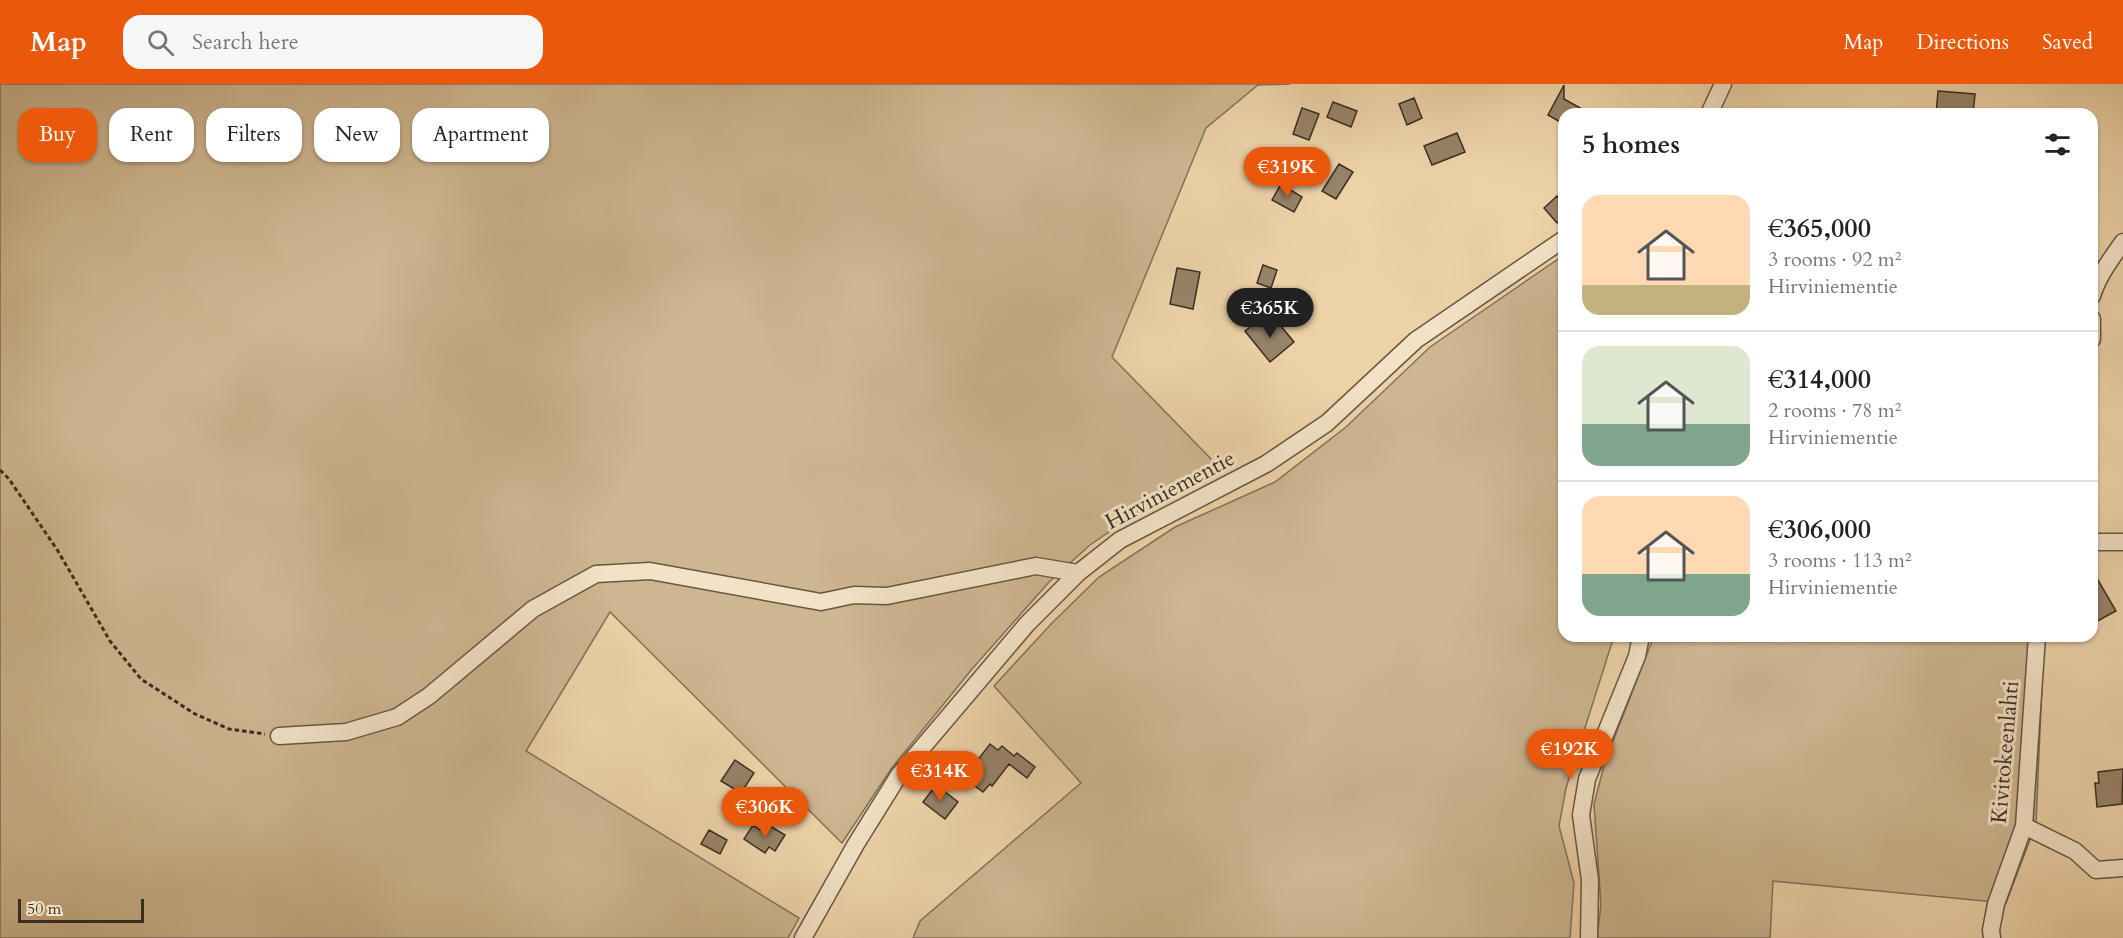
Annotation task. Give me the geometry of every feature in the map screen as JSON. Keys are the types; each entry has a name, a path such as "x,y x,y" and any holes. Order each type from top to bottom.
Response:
{"street":[{"path":"1712,108 1723,84"},
{"path":"2098,281 2123,242"},
{"name":"Hirviniementie","path":"804,938 856,844 899,775 1028,624 1078,573 1120,540 1266,464 1327,423 1416,340 1558,243"},
{"path":"2098,543 2123,542"},
{"path":"279,736 346,732 397,717 429,696 533,609 596,574 650,572 821,602 854,595 886,596 1036,566 1078,573"},
{"path":"1589,938 1590,880 1581,815 1587,779 1637,656 1640,642"},
{"name":"Kivitokeenlahti","path":"1992,938 1991,930 1996,904 2024,826 2037,642"},
{"path":"2024,826 2075,851 2096,870 2123,868"}],"path":[{"path":"0,470 9,479 58,552 110,641 141,679 195,714 229,729 279,736"}],"shaded area":[{"path":"0,84 1290,84 1258,85 1206,128 1112,357 1217,465 1151,503 1090,545 1049,582 972,669 891,769 842,843 610,612 526,751 799,918 788,938 0,938"},
{"path":"1558,259 1558,642 1612,642 1566,788 1559,826 1574,883 1570,938 913,938 920,921 1081,783 994,686 1052,623 1099,577 1175,527 1275,482 1346,427 1430,347"},
{"path":"1652,642 2044,642 2036,824 2006,903 1773,881 1770,938 1597,938 1601,905 1594,804 1605,762"}],"building":[{"path":"1564,85 1564,99 1580,108 1558,108 1558,121 1548,115"},
{"path":"1938,91 1975,94 1974,108 1937,108"},
{"path":"1414,98 1422,118 1407,125 1399,104"},
{"path":"1333,102 1357,111 1351,127 1327,117"},
{"path":"1302,108 1319,114 1309,140 1293,134"},
{"path":"1457,133 1465,152 1432,165 1424,146"},
{"path":"1339,164 1353,172 1336,199 1322,191"},
{"path":"1281,184 1302,197 1294,212 1272,200"},
{"path":"1557,196 1558,222 1557,223 1544,208"},
{"path":"1263,265 1277,270 1271,288 1257,283"},
{"path":"1177,268 1200,272 1193,309 1170,304"},
{"path":"1275,319 1294,342 1270,362 1245,331 1259,320 1265,327"},
{"path":"2098,580 2116,611 2098,621"},
{"path":"990,744 998,750 1002,746 1014,756 1017,753 1035,767 1027,778 1009,764 992,786 990,784 983,792 964,778"},
{"path":"735,760 754,773 741,793 721,781"},
{"path":"2123,769 2122,804 2097,807 2095,783 2099,783 2098,772"},
{"path":"936,785 958,802 945,819 923,802"},
{"path":"765,823 785,835 775,851 769,847 765,853 744,839 753,825 760,830"},
{"path":"709,830 727,840 720,854 701,844"}]}
